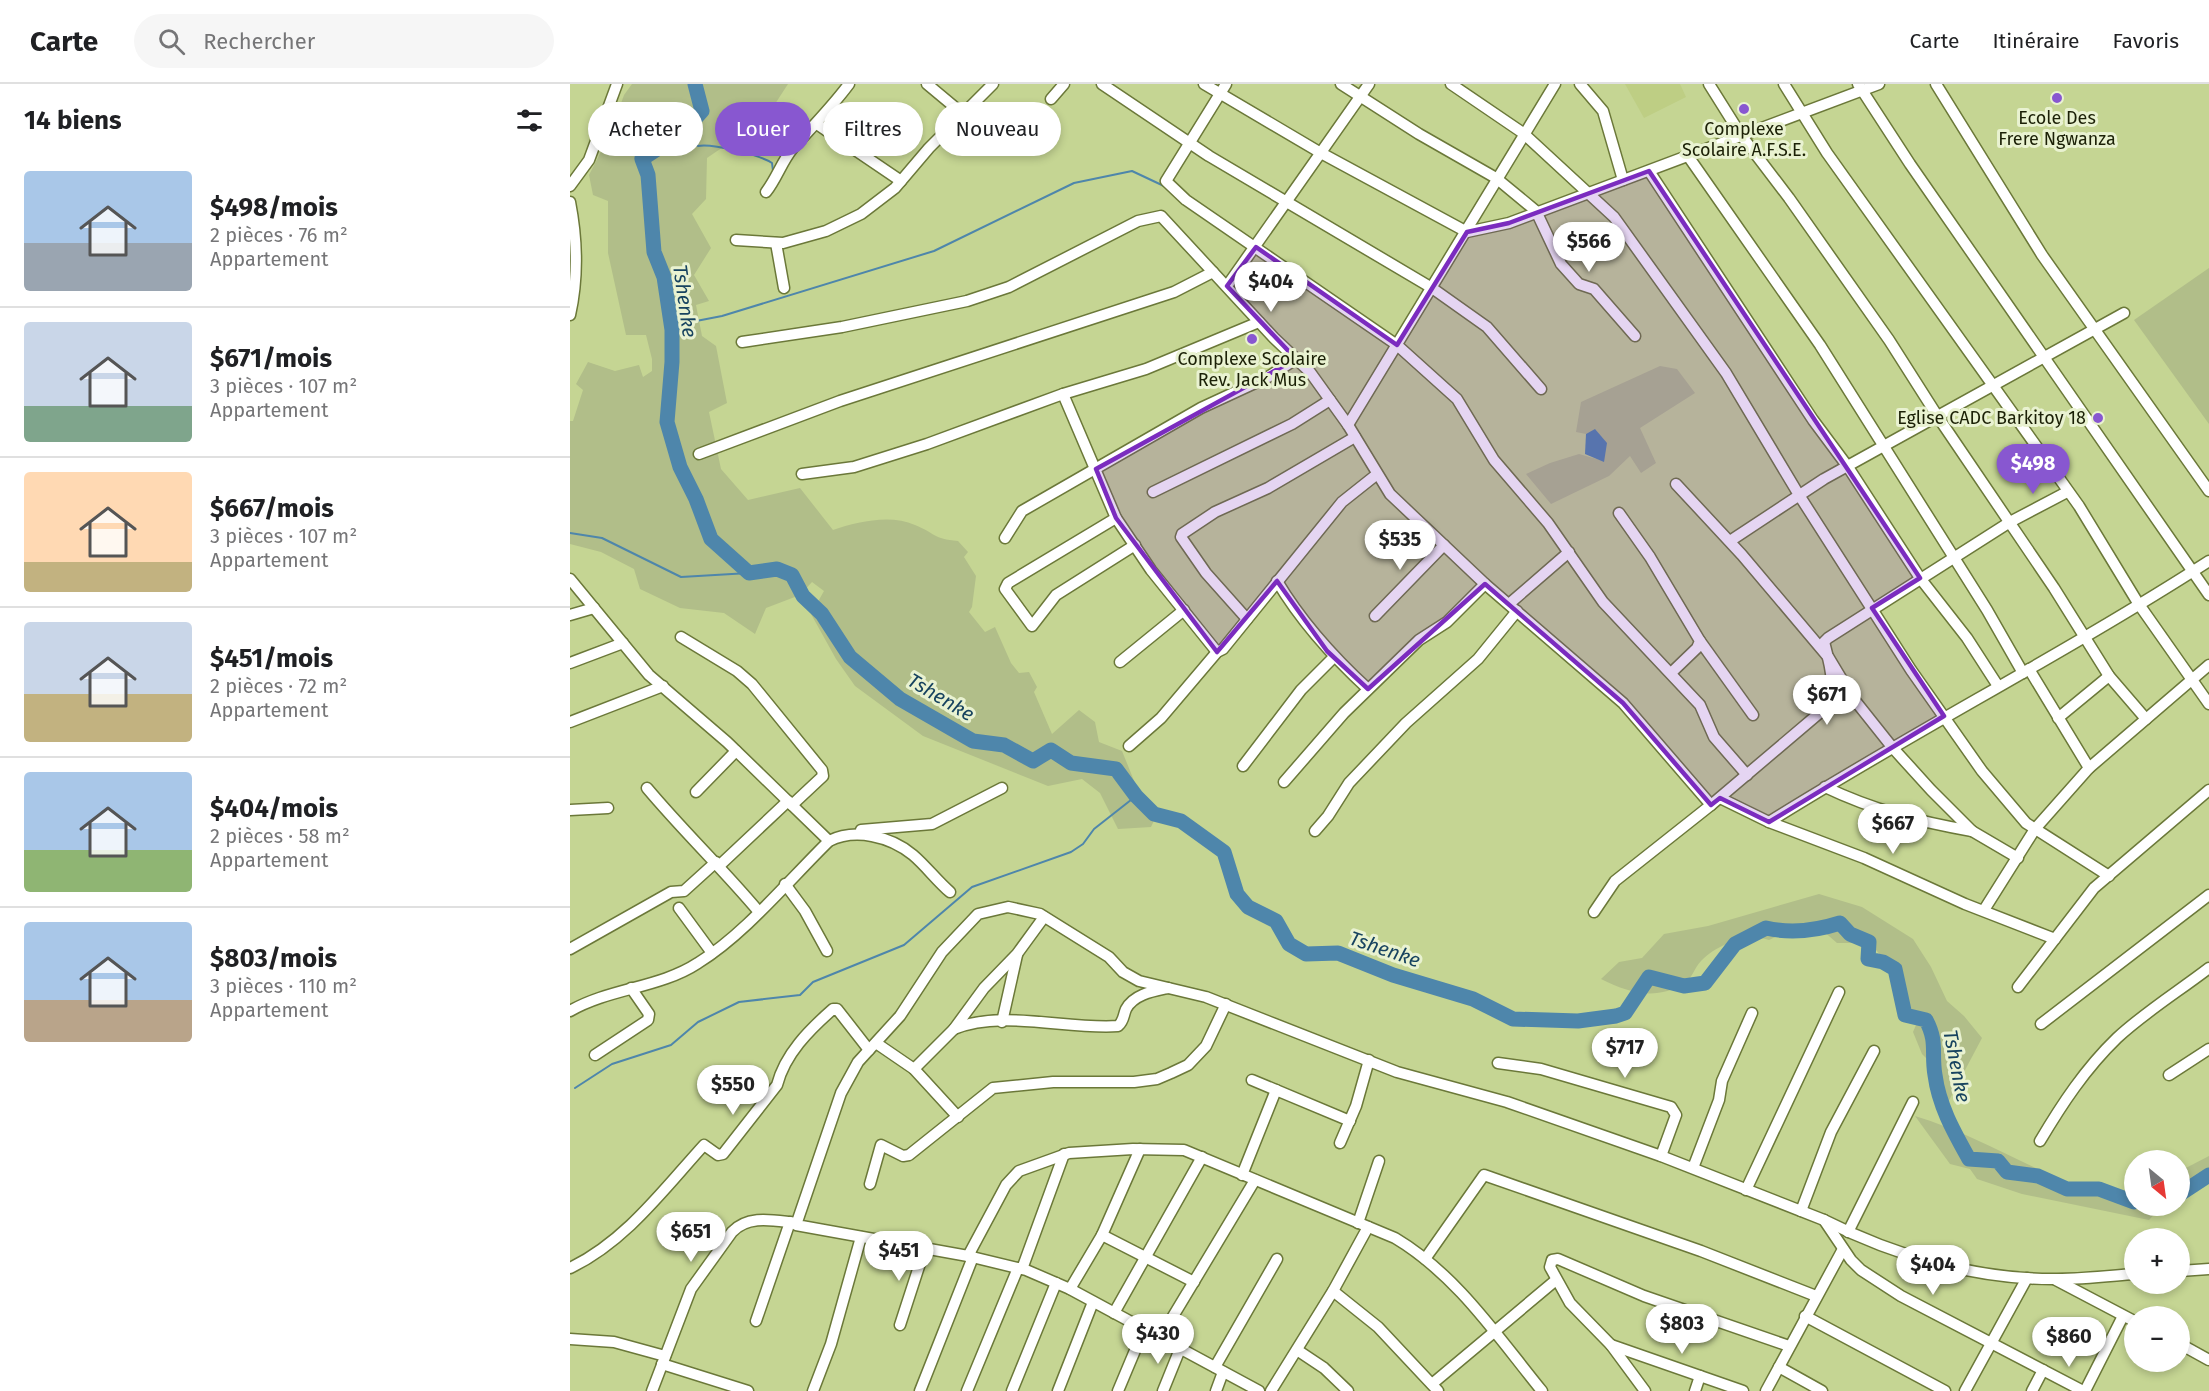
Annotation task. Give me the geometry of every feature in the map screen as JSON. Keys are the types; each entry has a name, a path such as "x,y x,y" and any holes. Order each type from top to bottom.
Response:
{"street":[{"path":"570,186 589,160 617,84"},
{"path":"766,192 777,178 792,150 817,124 849,84"},
{"path":"927,84 949,102"},
{"path":"975,102 993,84"},
{"path":"1051,99 1064,84"},
{"path":"1102,84 1190,143 1287,203 1432,288 1487,327 1541,388"},
{"path":"1204,84 1223,88 1321,153 1467,232 1509,222 1590,193 1860,88 1879,84"},
{"path":"1341,84 1496,178 1536,211 1560,264 1579,285 1594,289 1635,336"},
{"path":"1227,286 1369,84"},
{"path":"1451,84 1523,133 1614,217 1726,373 1799,495 1872,608 2001,797 2016,815 2109,876"},
{"path":"1348,425 1467,232 1523,133 1555,84"},
{"path":"1580,84 1603,111 1623,180"},
{"path":"1709,84 1741,135 1889,340 2109,676 2146,719"},
{"path":"1784,84 1827,153 2079,506 2138,603 2209,704"},
{"path":"1936,84 2042,255 2209,491"},
{"path":"1223,88 1166,181 1186,200 1397,345 1457,399 1494,460 1569,552 1603,602 1700,705 1714,737 1747,775"},
{"path":"1860,88 1910,164 2209,595"},
{"path":"817,124 901,181"},
{"path":"736,240 776,243 806,237 844,223 881,201 935,144"},
{"path":"1689,156 1820,345 1882,446 2089,768"},
{"path":"1649,171 1920,578 1966,638 1998,686"},
{"path":"570,202 575,227 575,253 570,315"},
{"path":"742,342 842,327 967,301 1010,287 1138,221 1159,215 1259,322 1310,372 1348,425 1390,494 1485,584 1623,703 1715,802 1864,858 2055,939"},
{"path":"776,243 784,288"},
{"path":"699,454 840,401 1174,292 1213,272"},
{"path":"1730,541 1799,495 1882,446 1994,387 2124,313"},
{"path":"802,474 854,467 927,444 1064,394 1146,369 1259,322"},
{"path":"1005,538 1022,511 1201,408 1268,377 1296,359"},
{"path":"1064,394 1116,518 1217,651"},
{"path":"1153,492 1196,468 1292,424 1330,400"},
{"path":"1246,619 1206,573 1181,537 1182,534 1215,512 1269,488 1355,437"},
{"path":"1129,746 1161,718 1217,651 1222,649 1342,502 1376,474"},
{"path":"1676,484 1730,541 1829,658 1847,689 1892,747 1972,831 2018,858"},
{"path":"1594,912 1615,881 1715,802 1823,710 1832,688 1826,640 1953,557 2010,522 2067,492"},
{"path":"1619,513 1650,557 1700,641 1753,715"},
{"path":"1116,518 1008,583 1005,589 1008,595 1032,626 1056,595 1135,545"},
{"path":"1375,616 1444,545"},
{"path":"1315,831 1328,816 1349,783 1406,723 1478,659 1513,607 1569,552"},
{"path":"1769,822 1944,716 2085,638 2209,561"},
{"path":"570,579 649,675 736,751 829,841"},
{"path":"1277,581 1295,611 1334,657 1368,689"},
{"path":"1284,782 1315,743 1368,689 1419,640 1450,619 1485,584"},
{"path":"570,615 594,608"},
{"path":"1120,662 1184,610"},
{"path":"570,949 671,892 684,891 823,776 822,770 752,684 737,671 681,637"},
{"path":"1671,673 1697,648 1700,641"},
{"path":"570,663 623,643"},
{"path":"1243,766 1302,690 1334,657"},
{"path":"1984,909 2036,829 2089,768 2209,665"},
{"path":"2058,718 2109,676"},
{"path":"570,722 663,686"},
{"path":"696,792 736,751"},
{"path":"1825,787 1874,808 1905,818 1972,831"},
{"path":"647,788 683,831 718,864 759,912"},
{"path":"570,1011 590,1000 675,975 699,963 759,912 829,841 842,834 858,830 932,824 1002,788"},
{"path":"2018,987 2081,903 2209,790"},
{"path":"570,810 608,808"},
{"path":"842,834 870,835 900,846 913,855 950,892"},
{"path":"785,884 805,911 827,951"},
{"path":"2041,1024 2209,895"},
{"path":"756,1321 841,1093 858,1062 900,1016 942,952 978,914 1008,907 1044,917 1109,957 1123,972 1139,981 1171,987 1226,1004 1397,1072 1507,1102 1661,1156 1824,1220 1848,1232 1961,1270 2056,1280 2124,1275"},
{"path":"679,908 712,953"},
{"path":"914,1069 954,1029 984,988 1017,954 1044,917"},
{"path":"1002,1022 1017,954"},
{"path":"2040,1141 2065,1099 2104,1051 2140,1019 2209,968"},
{"path":"954,1029 974,1023 1002,1022 1118,1026 1122,1023 1127,1008 1135,999 1171,987"},
{"path":"595,1055 648,1020 649,1014 631,988"},
{"path":"1746,1190 1839,992"},
{"path":"870,1184 881,1145 903,1156 909,1155 993,1088 1053,1082 1134,1083 1157,1079 1188,1065 1206,1046 1226,1004"},
{"path":"570,1268 594,1254 661,1195 704,1146 718,1155 723,1154 777,1085 780,1070 798,1045 832,1009 837,1009 873,1046 914,1069 945,1099 958,1117"},
{"path":"1693,1168 1719,1100 1722,1081 1752,1013"},
{"path":"2169,1075 2209,1049"},
{"path":"1801,1211 1831,1132 1874,1051"},
{"path":"1340,1143 1350,1122 1369,1060"},
{"path":"1498,1064 1541,1069 1671,1107 1675,1112 1675,1119 1661,1156"},
{"path":"1252,1080 1350,1122"},
{"path":"1242,1175 1276,1090"},
{"path":"1848,1232 1913,1102"},
{"path":"1070,1289 1102,1235 1140,1149"},
{"path":"920,1391 970,1256 1006,1185 1019,1171 1064,1154 1140,1149 1185,1150 1395,1238 1425,1259 1469,1298 1542,1391"},
{"path":"967,1391 1020,1268 1064,1154"},
{"path":"1114,1313 1202,1157"},
{"path":"1271,1391 1333,1291 1363,1225 1379,1161"},
{"path":"1425,1259 1484,1175 1701,1251 1816,1296"},
{"path":"1160,1338 1255,1180"},
{"path":"652,1391 691,1289 739,1224 750,1220 794,1223 796,1226 970,1256 1020,1268 1070,1289 1259,1391"},
{"path":"1824,1220 1843,1249 1861,1269 1901,1296 2084,1391 2123,1316 2056,1280"},
{"path":"1102,1235 1194,1282"},
{"path":"813,1391 831,1344 861,1237"},
{"path":"900,1325 925,1248"},
{"path":"1766,1391 1843,1249"},
{"path":"1216,1391 1219,1370 1277,1259"},
{"path":"1645,1391 1611,1345 1570,1303 1556,1280 1550,1263 1558,1259 1644,1296 1789,1346"},
{"path":"2190,1270 2209,1269"},
{"path":"1965,1391 2027,1278"},
{"path":"1333,1291 1378,1327 1435,1388 1556,1280"},
{"path":"1012,1391 1056,1283"},
{"path":"1058,1391 1093,1302"},
{"path":"1805,1316 1945,1391"},
{"path":"1118,1391 1144,1329"},
{"path":"570,1339 614,1342 748,1391"},
{"path":"1611,1345 1743,1391"},
{"path":"1163,1391 1180,1349"},
{"path":"1297,1350 1324,1368 1348,1391"},
{"path":"2190,1350 2209,1360"},
{"path":"1779,1367 1822,1391"},
{"path":"2032,1391 2043,1370"},
{"path":"1695,1391 1700,1376"}],"highlighted area":[{"path":"1649,171 1920,578 1872,608 1944,716 1769,822 1720,798 1711,805 1623,703 1485,584 1368,689 1327,651 1277,581 1217,652 1116,518 1096,469 1296,359 1227,286 1256,247 1397,345 1467,232 1509,223"}],"shaded area":[{"path":"632,84 788,84 776,102 715,102 715,152 707,158 706,199 692,214 711,248 694,275 709,301 696,305 702,336 716,346 727,403 709,412 721,469 748,500 800,488 833,530 863,522 895,520 915,525 939,537 958,541 968,552 964,557 976,576 972,607 969,612 985,632 995,627 1011,663 1019,673 1029,672 1037,687 1034,692 1052,734 1079,710 1095,722 1099,742 1122,751 1137,788 1159,810 1151,827 1118,829 1100,793 1082,779 1048,786 923,736 855,686 836,659 811,614 824,591 812,582 800,595 766,608 755,634 724,613 680,608 640,589 634,569 601,552 570,544 570,421 573,421 583,390 576,384 588,362 615,371 639,365 643,377 652,371 652,359 646,335 626,335 608,253 608,201 593,195 589,175 599,156 703,156 703,102 621,102"},
{"path":"1625,84 1680,84 1686,97 1644,118"},
{"path":"2209,268 2209,424 2134,320"},
{"path":"1660,366 1677,369 1695,393 1640,428 1656,463 1641,473 1630,456 1609,476 1551,504 1526,474 1550,463 1579,454 1604,461 1595,430 1586,434 1576,432 1581,402"},
{"path":"1819,894 1862,907 1913,939 1931,967 1947,1001 1964,1016 1982,1038 1946,1106 1936,1099 1940,1072 1922,1054 1913,1032 1919,1018 1901,996 1900,978 1876,950 1857,943 1837,943 1822,930 1788,931 1769,940 1742,939 1724,945 1699,963 1685,983 1664,992 1632,991 1601,979 1619,962 1642,958 1664,934 1708,926"},
{"path":"1915,1116 1961,1133 2094,1193 2124,1196 2124,1215 2022,1194 1977,1179 1970,1169 1950,1164"},
{"path":"2209,1156 2209,1183 2190,1192 2190,1166"},
{"path":"2129,1216 2153,1216 2149,1220"}],"water":[{"path":"1595,429 1607,443 1604,462 1585,454 1586,434"}],"waterway":[{"name":"Tshenke","path":"695,84 702,111 683,132 642,159 648,175 654,252 664,277 672,330 667,422 680,467 696,499 711,539 749,573 777,569 792,575 803,596 822,614 850,657 900,699 973,741 1004,745 1033,761 1051,750 1071,763 1116,769 1136,796 1154,814 1181,821 1224,852 1237,894 1248,907 1276,921 1289,944 1306,954 1338,953 1393,975 1473,999 1513,1019 1578,1021 1616,1016 1625,1013 1649,977 1684,986 1705,983 1735,944 1766,928 1803,931 1840,923 1850,934 1869,942 1868,959 1883,962 1895,969 1905,1015 1926,1020 1933,1041 1934,1067 1940,1097 1969,1159 1998,1161 2007,1172 2038,1176 2067,1189 2099,1189 2124,1198"},
{"path":"703,146 747,153 772,163 773,171"},
{"path":"672,330 691,322 722,316 934,251 1074,183 1132,171 1166,187"},
{"path":"570,533 602,538 681,577 749,573"},
{"path":"575,1088 612,1064 671,1045 698,1022 739,1002 800,995 813,982 904,945 972,887 1071,852 1083,844 1094,829 1136,796"},
{"name":"Tshenke","path":"2190,1187 2209,1175"}],"place":[{"name":"Ecole Des Frere Ngwanza","path":"2057,98"},
{"name":"Complexe Scolaire A.F.S.E.","path":"1744,109"},
{"name":"Complexe Scolaire Rev. Jack Mus","path":"1252,339"},
{"name":"Eglise CADC Barkitoy 18","path":"2098,418"}]}
